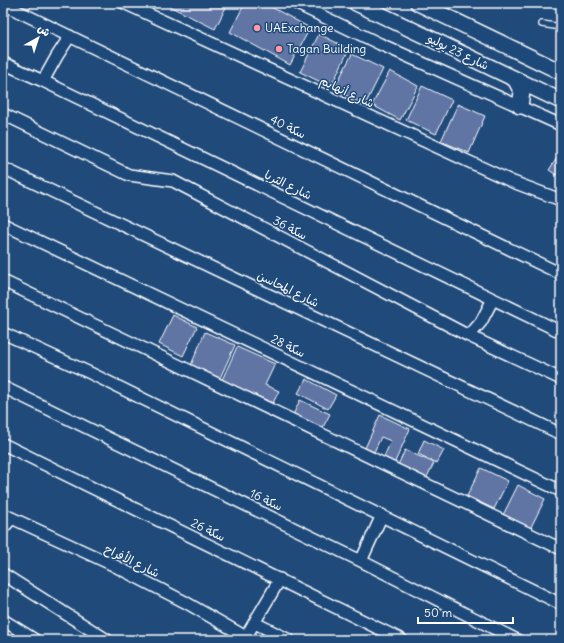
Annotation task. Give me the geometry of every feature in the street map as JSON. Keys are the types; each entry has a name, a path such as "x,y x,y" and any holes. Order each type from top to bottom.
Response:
{"main road":[{"name":"شارع 23 يوليو","path":"356,3 555,98"},
{"path":"418,3 561,72"},
{"path":"514,79 522,92 525,108"},
{"path":"525,108 533,99 555,98"}],"street":[{"name":"شارع أنهايم","path":"124,3 513,182 561,200"},
{"path":"295,3 380,44 561,125"},
{"name":"سكة 40","path":"3,4 561,274"},
{"path":"43,81 70,36"},
{"name":"شارع الثريا","path":"3,63 561,332"},
{"name":"سكة 36","path":"3,114 129,175 173,181 469,336 561,379"},
{"name":"شارع المحاسن","path":"3,168 561,434"},
{"name":"سكة 28","path":"3,224 561,491"},
{"path":"3,281 561,549"},
{"path":"469,336 481,322 493,299"},
{"path":"3,333 90,373 561,604"},
{"name":"سكة 16","path":"3,387 361,561 517,640"},
{"name":"سكة 26","path":"3,444 402,640"},
{"path":"361,561 382,515"},
{"path":"3,528 7,516"},
{"name":"شارع الأفراح","path":"7,516 113,565 185,602 245,638"},
{"path":"3,574 107,640"},
{"path":"245,638 280,579"},
{"path":"3,620 35,640"},
{"path":"255,623 290,640"}],"lane":[{"path":"542,24 561,27"}],"building":[{"path":"10,3 32,3 28,12"},
{"path":"163,3 228,3 215,29"},
{"name":"Tagan Building","path":"245,3 264,3 310,28 290,65 230,32"},
{"path":"319,34 349,49 331,87 300,72"},
{"path":"352,54 383,69 365,105 334,89"},
{"path":"390,71 418,86 400,120 372,105"},
{"path":"422,86 452,100 436,134 406,120"},
{"path":"458,104 485,116 469,153 441,141"},
{"path":"561,152 561,178 549,170"},
{"path":"173,315 197,327 183,356 159,344"},
{"path":"205,332 235,345 220,378 191,365"},
{"path":"237,347 275,364 265,385 279,391 273,403 222,380"},
{"path":"306,379 336,395 328,409 298,393"},
{"path":"300,400 330,414 322,429 293,415"},
{"path":"380,415 410,429 394,464 383,459 391,441 381,437 374,452 365,448"},
{"path":"424,440 444,450 437,463 418,454"},
{"path":"405,450 434,463 426,479 398,465"},
{"path":"481,468 508,481 494,509 467,496"},
{"path":"518,485 545,499 530,529 503,515"},
{"path":"263,632 278,640 259,640"}],"place":[{"name":"UAExchange","path":"257,28"},
{"name":"Tagan Building","path":"279,49"}]}
